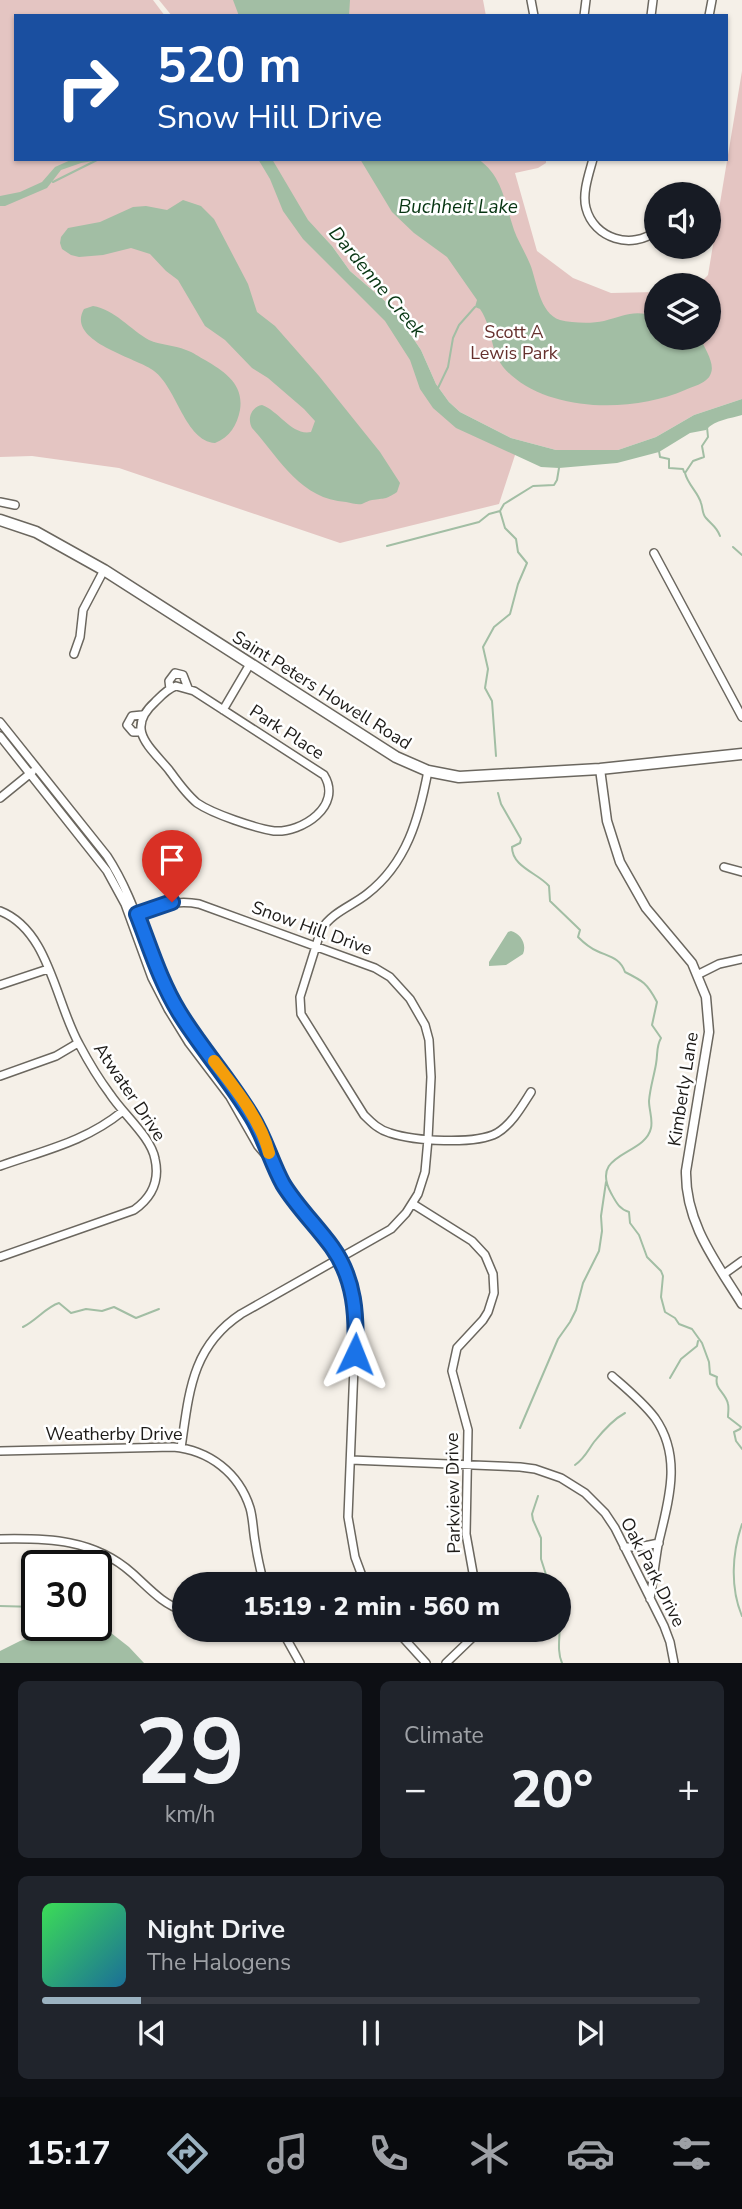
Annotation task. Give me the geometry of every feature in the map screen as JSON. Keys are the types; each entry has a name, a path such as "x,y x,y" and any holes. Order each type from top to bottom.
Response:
{"main road":[{"name":"Saint Peters Howell Road","path":"0,520 36,532 104,570 396,757 428,771 459,776 600,769 742,754"}],"street":[{"path":"593,161 585,200 596,227 623,241 644,238"},
{"path":"0,502 15,505"},
{"path":"654,552 742,717"},
{"path":"74,654 80,638 83,610 104,570"},
{"name":"Park Place","path":"223,710 250,664"},
{"name":"Park Place","path":"175,673 183,675 188,688 324,775 329,786 328,799 320,812 307,823 283,832 266,830 203,807 190,797 141,732 132,732 127,725 132,716 142,715 170,689 169,681 175,673"},
{"path":"170,689 176,686 188,688"},
{"path":"141,732 142,715"},
{"path":"0,722 99,859 134,915 162,980 186,1022 251,1115 266,1142 270,1160"},
{"path":"0,736 34,771"},
{"name":"Kimberly Lane","path":"600,769 610,834 623,869 646,908 685,953 699,974 709,1008 709,1032 686,1184 696,1227 742,1304"},
{"path":"0,798 34,771"},
{"path":"428,771 414,830 393,869 370,892 326,923 316,945 300,997 301,1014 351,1096 372,1123 399,1136 466,1140 491,1136 512,1120 531,1092"},
{"path":"724,867 742,872"},
{"name":"Snow Hill Drive","path":"134,915 172,902 200,904 383,972 401,988 418,1011 429,1040 431,1057 425,1172 413,1204 391,1229 241,1314 222,1328 205,1350 193,1375 181,1448"},
{"name":"Atwater Drive","path":"0,911 19,920 42,951 78,1043 110,1095 152,1147 156,1179 148,1197 134,1210 0,1256"},
{"path":"134,915 152,978 178,1027 225,1090 297,1205 339,1258 351,1285 356,1316 349,1529 361,1572"},
{"path":"699,974 719,964 742,959"},
{"path":"0,985 48,969"},
{"path":"178,1027 186,1022"},
{"path":"0,1076 56,1056 78,1043"},
{"path":"0,1166 80,1138 104,1126 123,1111"},
{"name":"Parkview Drive","path":"413,1204 472,1241 485,1255 493,1274 494,1293 488,1312 478,1327 457,1348 452,1363 453,1380 466,1416 468,1430 466,1534 473,1572"},
{"path":"724,1274 742,1261"},
{"path":"612,1376 648,1409 663,1431 668,1444 671,1485 650,1600"},
{"name":"Weatherby Drive","path":"0,1451 181,1448 213,1459 240,1485 250,1509 262,1572"},
{"name":"Oak Park Drive","path":"351,1460 535,1469 561,1478 595,1502 615,1528 670,1642 674,1663"},
{"path":"0,1539 54,1539 94,1549 120,1564 172,1605"},
{"path":"624,1547 659,1543"},
{"path":"288,1642 300,1663"},
{"path":"407,1642 426,1663"},
{"path":"446,1663 468,1642"}],"green space":[{"name":"Scott A Lewis Park","path":"0,0 153,0 164,14 14,14 14,161 546,161 538,168 515,173 537,251 573,278 611,293 644,292 644,350 721,350 721,273 708,273 711,259 721,259 721,197 742,71 742,399 694,415 656,437 618,450 556,450 511,438 460,412 449,402 436,384 421,350 392,307 350,271 315,228 402,337 448,409 516,452 499,504 340,543 119,468 32,456 0,457"},
{"path":"159,0 483,0 486,14 170,14"}],"water":[{"path":"233,0 350,0 349,14 238,14"},
{"path":"68,161 93,161 61,170 47,188 0,206 0,196 20,192 42,182 55,167"},
{"path":"259,161 273,161 308,220 350,271 392,307 421,350 436,384 449,402 460,412 511,438 556,450 618,450 656,437 694,415 742,399 742,415 719,421 706,430 690,433 659,452 617,463 559,468 541,467 456,428 433,408 420,389 410,360 385,321 303,239 283,211"},
{"name":"Buchheit Lake","path":"361,161 480,161 498,182 547,311 560,320 588,323 635,313 644,314 644,350 706,350 712,365 709,376 700,384 665,397 619,405 572,402 529,387 504,368 495,352 485,317 480,309 475,307 477,300 447,257 414,233 392,212"},
{"path":"183,200 201,206 214,219 248,284 257,312 275,326 319,376 380,452 400,483 397,492 387,498 358,504 330,499 303,485 292,476 252,428 250,417 255,408 262,405 292,427 304,432 311,432 315,421 268,378 252,368 225,340 205,326 178,280 150,254 131,248 103,255 79,257 62,249 61,237 68,228 100,222 133,207 146,206 167,210"},
{"path":"93,306 115,315 149,340 191,352 226,374 236,386 240,401 237,421 229,434 215,443 205,440 189,424 169,389 154,371 94,340 85,331 81,321 84,309"},
{"path":"511,931 518,934 522,940 523,954 506,965 489,966 489,962"},
{"path":"112,1634 144,1663 0,1663 0,1651 20,1641 112,1641"}],"waterway":[{"path":"53,182 95,161"},
{"path":"438,388 448,367 453,338 459,325 475,307"},
{"path":"707,427 708,437 702,446 704,457 693,461 685,473 700,499 705,516 720,536"},
{"path":"659,451 660,457 669,459 669,468 683,469 684,472"},
{"path":"387,546 479,522 489,514 500,511 504,504 533,486 554,485 559,468"},
{"path":"496,756 492,701 485,688 488,669 483,647 494,627 510,614 527,563 518,552 516,539 505,528 500,511"},
{"path":"733,547 742,555"},
{"path":"498,793 501,804 521,839 520,843 512,847 516,860 549,886 550,901 580,930 578,937 617,961 625,972 647,987 657,1002 652,1025 661,1038 649,1104 651,1128 647,1137 639,1144 612,1162 607,1169 606,1180 616,1202 629,1212 630,1223 639,1235 647,1257 661,1271 661,1297 665,1312 679,1324 692,1329 702,1343 710,1374 717,1377 717,1385 727,1400 728,1417 741,1427 734,1432 742,1449"},
{"path":"520,1428 558,1339 576,1310 583,1283 599,1251 606,1182"},
{"path":"23,1327 59,1303 71,1313 86,1309 102,1311 114,1307 136,1318 159,1309"},
{"path":"670,1378 681,1359 697,1346 698,1341"},
{"path":"575,1465 604,1430 625,1413"},
{"path":"538,1496 532,1514 541,1538 541,1559 545,1572"},
{"path":"742,1524 734,1570 736,1594 742,1616"},
{"path":"0,1606 21,1607"},
{"path":"559,1642 562,1663"}],"slow traffic":[{"path":"214,1061 251,1115 269,1153"}],"route":[{"path":"172,902 137,914 162,980 193,1034 251,1115 285,1187 339,1258 351,1285 354,1300 355,1354"}],"water label":[{"name":"Dardenne Creek","path":"377,282"}]}
